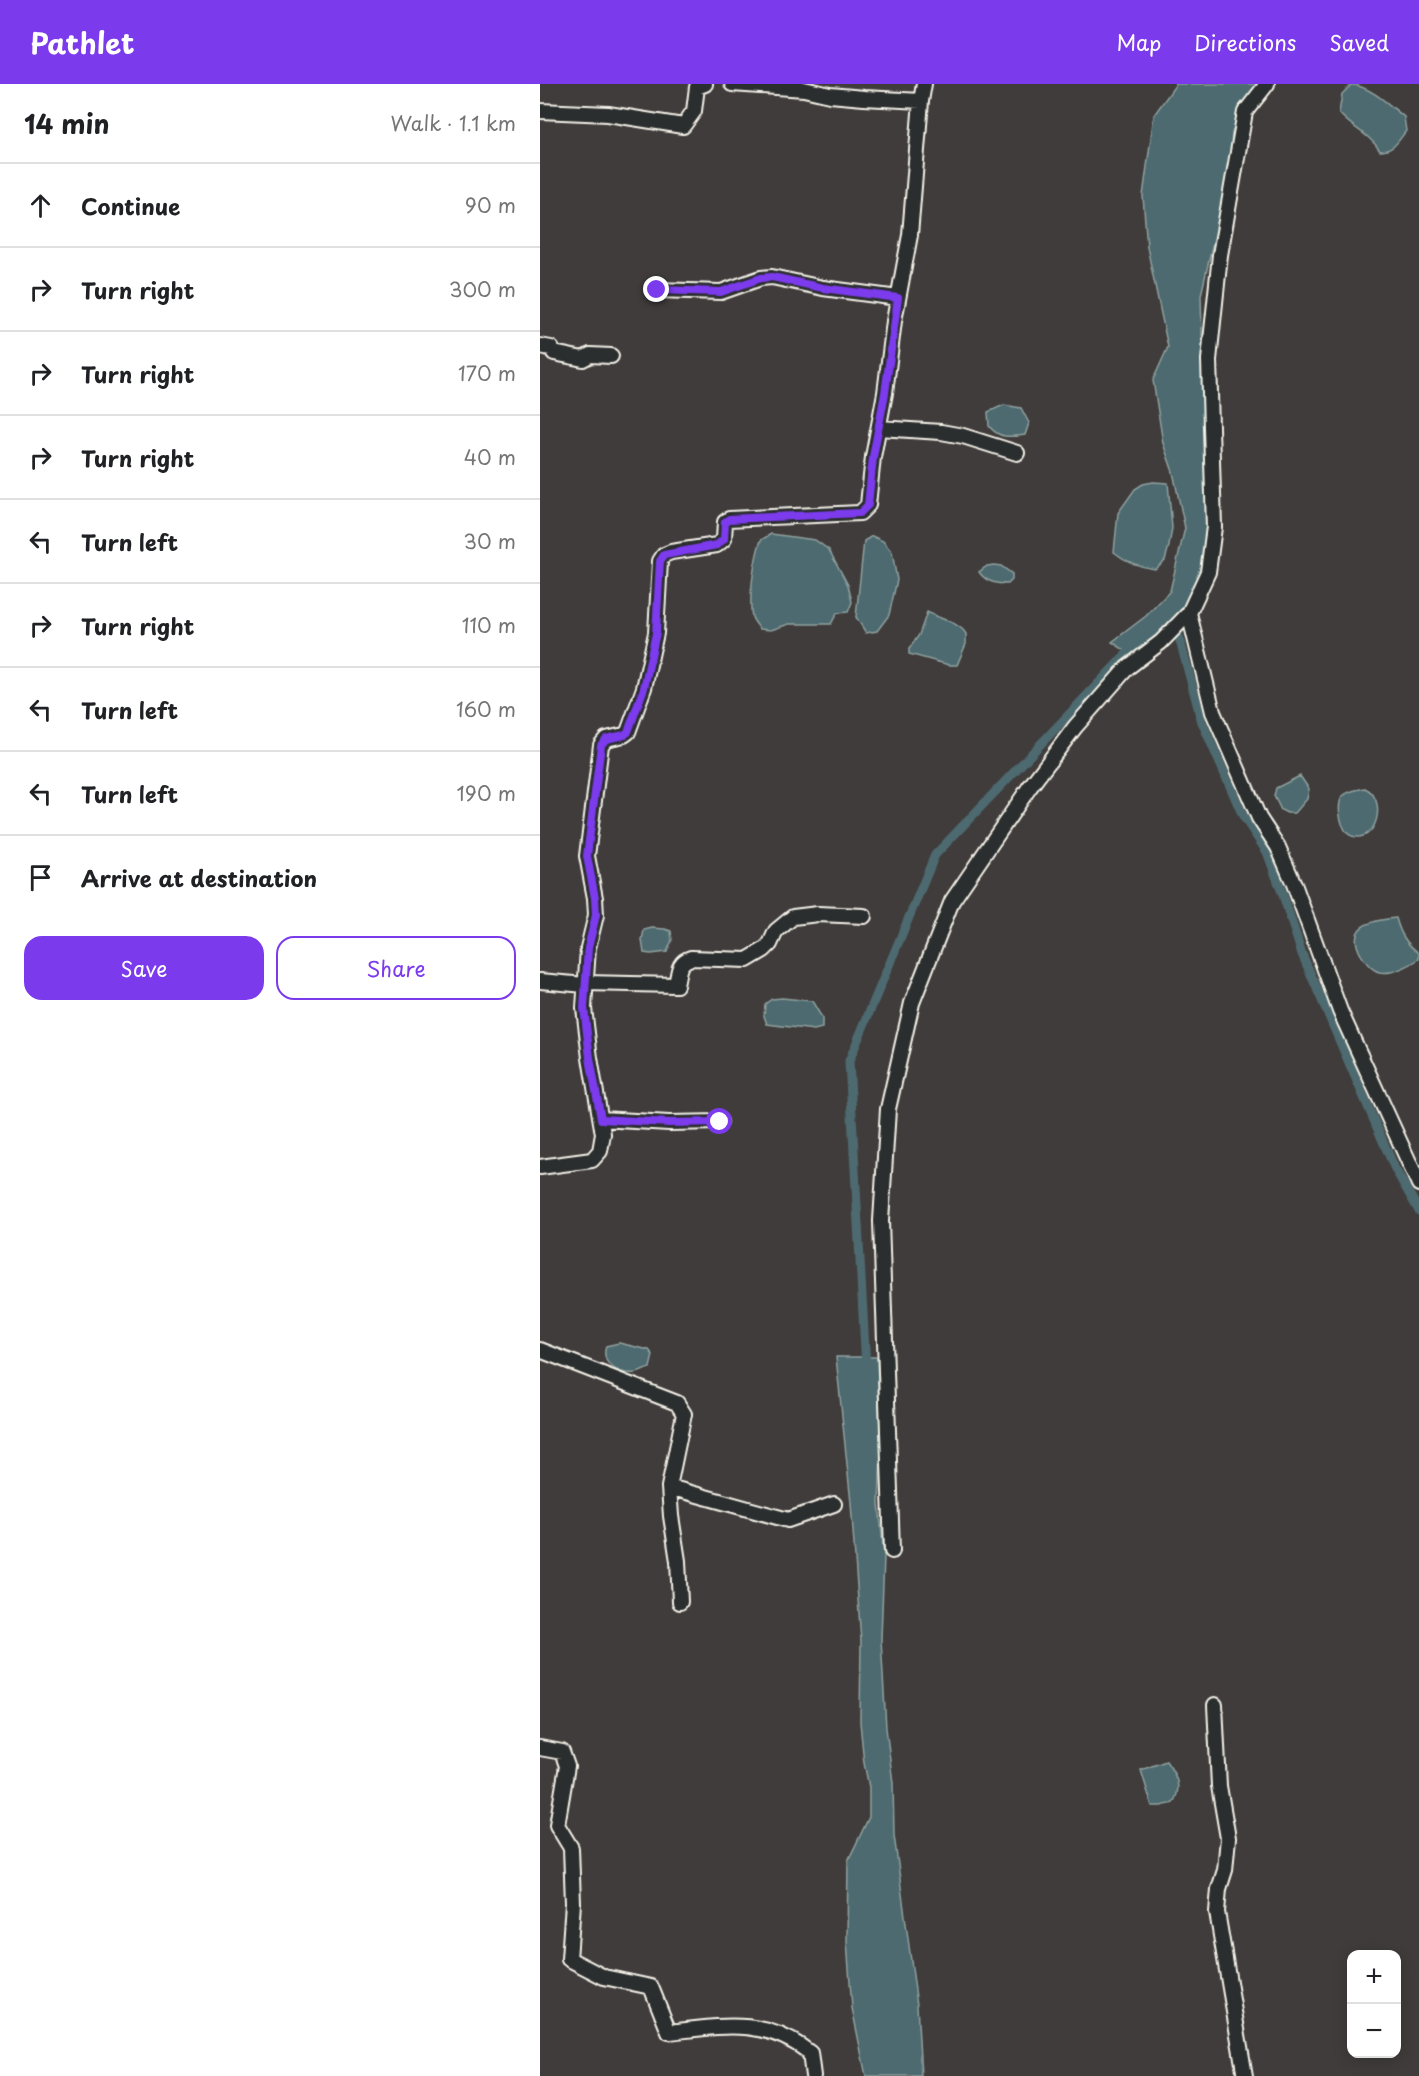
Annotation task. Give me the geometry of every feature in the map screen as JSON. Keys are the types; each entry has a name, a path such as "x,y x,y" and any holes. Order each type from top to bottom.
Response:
{"street":[{"path":"540,111 608,114 683,126 694,111 697,87 705,84"},
{"path":"732,84 804,89 830,95 921,101"},
{"path":"540,1167 592,1160 600,1151 603,1134 584,1008 588,948 596,915 587,856 601,745 606,739 628,732 644,688 656,633 660,561 664,555 671,552 717,545 724,539 725,522 729,519 860,513 868,505 873,457 910,235 924,84"},
{"path":"892,1551 881,1221 888,1109 912,1003 952,901 1029,788 1075,727 1127,668 1169,635 1186,617 1208,572 1214,527 1209,360 1220,255 1245,112 1267,84"},
{"path":"657,290 721,292 761,278 772,277 823,288 898,298"},
{"path":"540,346 551,348 554,353 583,359 590,355 611,356"},
{"path":"879,428 941,432 963,436 1017,453"},
{"path":"1186,617 1213,712 1259,818 1282,856 1340,1011 1419,1184"},
{"path":"540,981 675,985 679,966 683,960 691,958 747,960 764,950 770,944 776,931 793,917 818,914 864,916"},
{"path":"601,1119 669,1123 720,1122"},
{"path":"540,1350 677,1403 684,1414 669,1487 678,1562 680,1602"},
{"path":"669,1487 788,1520 834,1504"},
{"path":"1215,1705 1220,1786 1228,1838 1217,1912 1245,2076"},
{"path":"540,1748 562,1752 567,1766 557,1825 571,1848 573,1903 569,1959 604,1977 651,1987 669,2032 727,2026 768,2030 794,2040 810,2053 813,2076"}],"water":[{"path":"1176,84 1259,84 1241,109 1232,133 1229,173 1201,295 1208,488 1207,539 1198,577 1185,611 1135,657 1112,642 1146,616 1170,591 1185,528 1173,472 1163,443 1153,380 1168,347 1147,247 1143,196 1154,115"},
{"path":"1351,85 1372,92 1404,117 1406,131 1392,147 1380,151 1371,140 1339,113 1342,94"},
{"path":"1004,405 1021,408 1029,423 1025,435 1001,435 989,426 988,412"},
{"path":"1153,482 1168,483 1172,528 1165,560 1155,569 1123,559 1114,552 1118,513 1135,489"},
{"path":"771,534 815,540 829,550 848,585 852,602 848,612 837,613 831,624 789,624 771,630 760,629 752,617 753,578 761,540"},
{"path":"872,536 883,541 892,552 897,580 889,615 877,631 866,633 856,617 864,541"},
{"path":"987,566 1001,566 1012,574 1012,580 1008,584 992,582 979,572"},
{"path":"927,612 954,624 966,634 966,644 957,665 909,654 909,649 919,635"},
{"path":"1300,776 1309,789 1307,799 1295,813 1287,813 1281,810 1274,796 1276,788"},
{"path":"1365,788 1376,801 1378,810 1376,819 1368,833 1361,837 1352,836 1342,824 1339,805 1343,796 1348,792"},
{"path":"1396,918 1404,938 1419,953 1419,959 1395,971 1379,972 1374,970 1360,954 1356,941 1357,934 1367,924"},
{"path":"652,928 671,931 672,940 667,952 644,953 642,940 644,930"},
{"path":"772,999 812,1001 822,1018 822,1028 814,1030 767,1024 764,1016 765,1004"},
{"path":"619,1343 649,1350 653,1355 650,1368 630,1373 612,1367 606,1359 606,1346"},
{"path":"836,1357 877,1357 881,1455 879,1503 884,1557 881,1639 886,1728 893,1783 894,1835 917,2005 921,2076 866,2076 852,2008 847,1942 848,1861 869,1817 869,1787 860,1722 861,1641 851,1503"},
{"path":"1166,1761 1177,1781 1178,1792 1173,1803 1152,1806 1141,1770"}],"waterway":[{"path":"1175,622 1202,722 1243,816 1267,852 1302,954 1395,1169 1419,1211"},
{"path":"866,1368 849,1061 935,855 1135,645"}],"route":[{"path":"657,290 721,292 761,278 772,277 823,288 898,298 885,393 873,457 868,505 860,513 729,519 725,522 724,539 721,543 664,555 660,561 656,633 644,688 628,732 606,739 601,745 587,856 596,915 588,948 584,1008 601,1119 669,1123 720,1122"}]}
